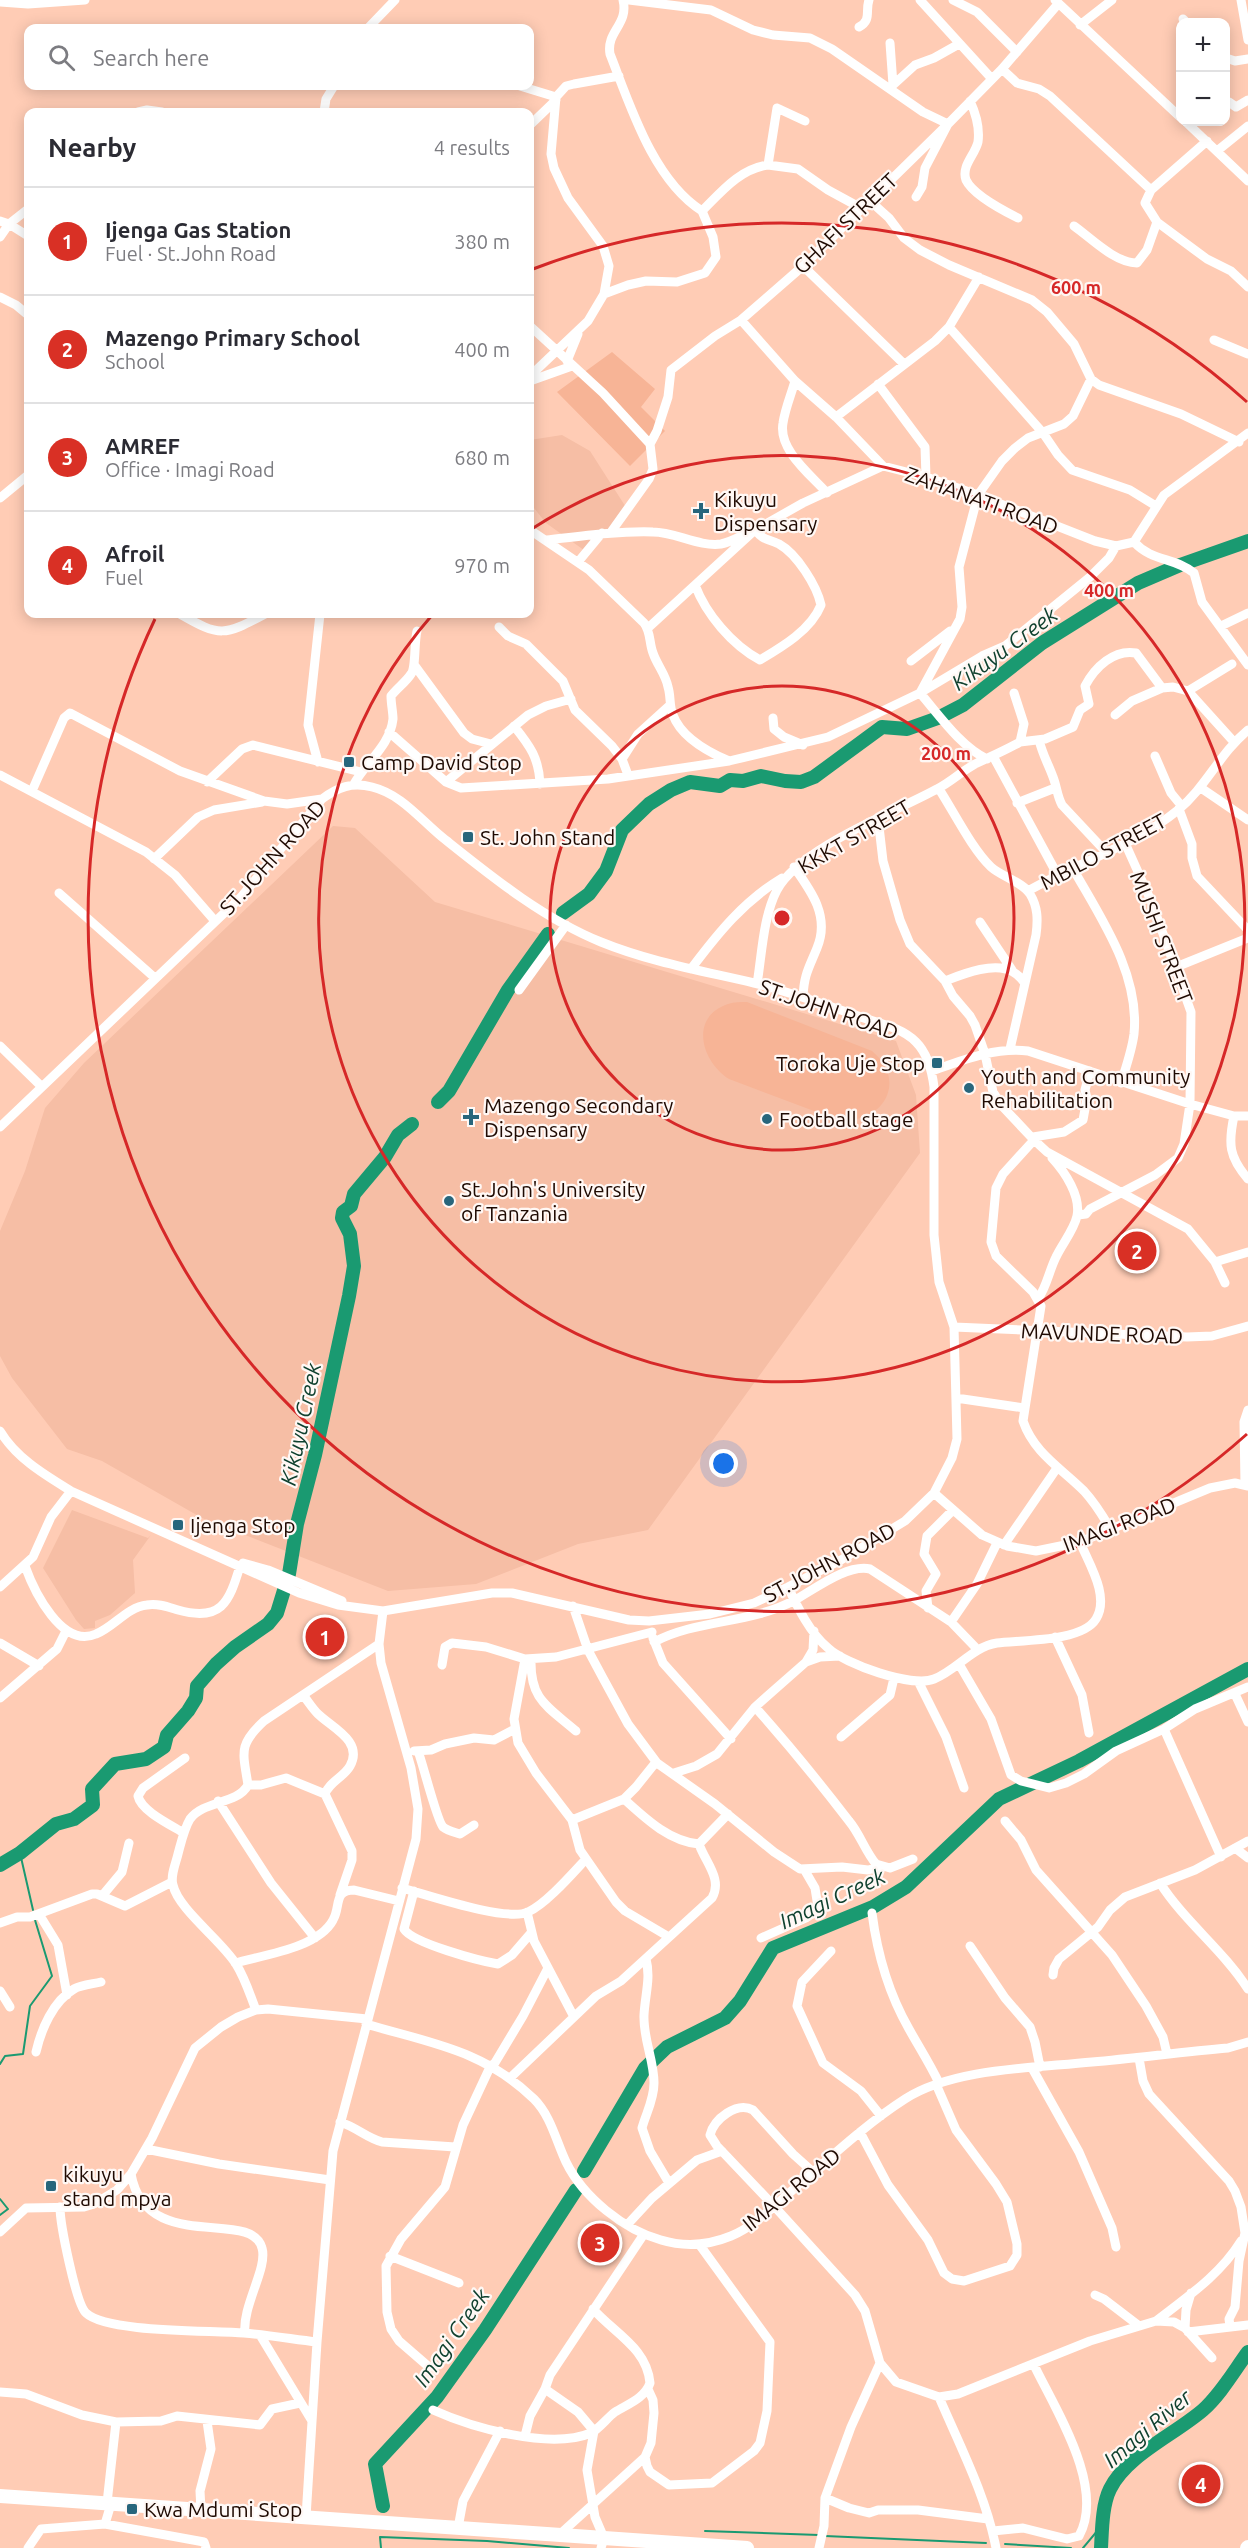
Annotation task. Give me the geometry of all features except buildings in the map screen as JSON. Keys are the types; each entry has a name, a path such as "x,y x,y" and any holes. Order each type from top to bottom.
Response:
{"highway":[{"path":"0,2496 559,2535 602,2543 747,2548"}],"street":[{"path":"0,2 28,4 85,0"},
{"path":"372,24 395,0"},
{"path":"604,294 646,281 677,282 705,273 716,257 713,237 702,210 691,203 657,161 645,139 619,76 609,46 625,16 623,0"},
{"path":"630,0 711,10 753,30 773,35 810,38 832,49 924,112 948,124"},
{"path":"675,0 688,8"},
{"path":"859,27 865,24 869,16 869,0"},
{"path":"920,0 992,79"},
{"path":"953,0 977,12 1017,52"},
{"path":"1080,25 1112,0"},
{"path":"1241,0 1248,40"},
{"path":"916,197 924,180 925,168 948,124 1002,69 1057,2 1176,113"},
{"path":"890,44 893,85 915,65 934,58 959,44"},
{"path":"1230,59 1248,59"},
{"path":"1002,69 1017,83 1039,89 1050,96 1151,190"},
{"path":"534,121 566,86 619,76"},
{"path":"325,108 331,90"},
{"path":"531,90 556,99"},
{"path":"556,99 551,154 554,168 568,198 603,246 609,266 604,294 579,332 570,364"},
{"path":"1230,103 1236,107 1248,100"},
{"path":"970,101 977,118 978,138 966,166 966,179 970,186 996,207 1018,218"},
{"path":"768,165 777,108 805,121"},
{"name":"GHAFI STREET","path":"578,562 606,533 649,479 653,469 650,444 668,398 671,370 715,336 741,320 803,266 948,124"},
{"path":"1190,126 1248,181"},
{"path":"1217,151 1248,126"},
{"path":"1207,141 1151,190 1145,203 1157,222 1207,259 1231,271 1248,287"},
{"path":"702,210 733,181 753,167 768,165 798,169 828,190 861,208"},
{"path":"869,200 889,218 904,238 920,250 1032,300 1047,312 1074,344 1091,379 1114,393 1181,414 1239,442"},
{"path":"0,237 4,223 24,210"},
{"path":"1074,226 1112,254 1129,263 1137,263 1147,250 1157,222"},
{"path":"4,223 24,234"},
{"path":"803,266 904,364"},
{"path":"836,417 935,341 949,327 979,277"},
{"path":"0,297 24,312"},
{"path":"741,320 795,381 836,417 883,466"},
{"path":"949,327 1043,433 1071,470 1130,490 1156,506"},
{"path":"534,330 603,393 650,444"},
{"path":"534,372 556,350 579,332"},
{"path":"1214,340 1248,354"},
{"path":"534,379 570,364"},
{"path":"920,693 956,625 962,607 959,567 978,495 1002,461 1015,448 1028,438 1064,424 1072,416 1091,379"},
{"path":"795,381 782,424 783,440 796,459 827,493"},
{"path":"878,384 925,447 926,477"},
{"path":"1247,664 1202,602 1194,573 1180,565 1146,554 1134,542 1156,506 1176,485 1239,442 1248,433"},
{"name":"ZAHANATI ROAD","path":"648,628 755,530 803,503 883,466 926,477 978,495 1095,541 1116,546 1134,542"},
{"path":"0,498 24,478"},
{"path":"547,540 606,533 668,533 723,544 755,530 763,540 779,544 809,574 821,605 818,612 798,633 760,660 750,655 708,613 695,585"},
{"path":"534,532 578,562 627,604 648,628 653,654 668,686 670,705 677,724 689,737 729,761"},
{"path":"390,732 446,782 467,788 608,779 729,761 803,745 828,737 920,693 982,656 1005,646 1090,577 1109,558 1116,546"},
{"path":"1221,626 1248,613"},
{"path":"187,618 209,631 218,632 243,625 257,618"},
{"path":"318,762 308,725 320,618"},
{"path":"911,661 956,625"},
{"path":"499,627 508,636 526,644 563,681 575,710 612,746 622,759 628,775"},
{"path":"354,784 382,747 390,732 393,718 391,696 411,674 415,666 414,644 417,631"},
{"name":"KKKT STREET","path":"757,984 772,901 794,867 878,818 939,789 974,764 1020,742 1039,740 1073,727 1080,710 1089,704 1085,686 1090,675 1106,660 1126,651 1136,653 1162,688"},
{"path":"1232,664 1238,651"},
{"path":"1188,691 1232,664 1247,664"},
{"path":"415,666 464,733 472,739 491,744"},
{"path":"1115,715 1132,701 1162,688 1173,687 1188,691 1234,742"},
{"path":"920,693 953,731 979,755 990,757 1058,874"},
{"path":"1014,693 1024,724 1020,742"},
{"path":"446,782 491,744 537,710 571,699"},
{"path":"622,759 638,734 670,705"},
{"path":"32,791 64,718 70,713 180,771 207,782 264,801 287,804 322,799"},
{"path":"773,718 774,729 784,737 803,745"},
{"path":"514,726 540,765 540,784"},
{"name":"MBILO STREET","path":"1028,891 1072,867 1125,843 1179,809 1201,788 1234,742 1248,730"},
{"path":"1039,740 1055,788 1068,813 1106,852"},
{"path":"207,782 242,749 252,745 361,772"},
{"path":"1155,756 1171,793 1180,804 1179,809 1192,844 1192,858 1197,876 1248,930"},
{"path":"0,775 138,847 174,875 215,921"},
{"name":"ST.JOHN ROAD","path":"0,1127 241,897 322,799 335,790 354,784 374,787 402,801 426,824 486,872 566,925 600,941 638,955 803,997 900,1030 917,1042 932,1071 934,1235 939,1282 954,1327 957,1439 952,1458 934,1493 905,1521 841,1560 754,1603 710,1614 649,1622 612,1617 512,1593 492,1593 383,1611 355,1608 266,1574"},
{"path":"1017,803 1055,788"},
{"path":"1201,788 1248,820"},
{"path":"939,789 984,860 1000,874 1028,891 1036,906 1038,919 1010,1049"},
{"path":"154,859 198,817 214,810 264,801"},
{"path":"878,818 884,861 900,920 916,953 945,981 953,996 975,1025 997,1099 1063,1169 1075,1196 1078,1215 1054,1262 1046,1287 1038,1299"},
{"name":"MUSHI STREET","path":"1078,1215 1086,1214 1090,1209 1155,1175 1178,1158 1184,1144 1190,1104 1191,1012 1176,967 1125,843"},
{"path":"794,867 815,899 822,917 819,945 804,976 803,997"},
{"path":"1072,867 1113,942 1131,987 1134,1035 1121,1083"},
{"path":"692,969 735,914 764,889 787,876"},
{"path":"59,893 73,902 155,978"},
{"path":"980,922 1012,970 1024,981"},
{"path":"519,990 566,925"},
{"path":"1176,967 1248,938"},
{"path":"945,981 981,970 1012,970"},
{"path":"0,1046 41,1086"},
{"path":"932,1071 985,1054 1010,1049 1045,1055 1121,1083 1190,1104 1234,1116 1248,1116"},
{"path":"1090,1071 1085,1090 1086,1108 1083,1120 1064,1132 1033,1138 1004,1174 996,1188 990,1242 996,1256 1038,1299 1041,1306 1024,1408 1023,1421 1028,1436 1042,1454 1084,1492 1111,1530"},
{"path":"1234,1116 1230,1134 1232,1155 1236,1165 1248,1179"},
{"path":"1047,1152 1188,1229 1215,1262 1225,1283"},
{"path":"1215,1262 1248,1252"},
{"name":"MAVUNDE ROAD","path":"954,1327 1195,1337 1233,1332 1248,1326"},
{"path":"956,1398 1024,1408"},
{"path":"1247,1486 1244,1422 1248,1410"},
{"path":"0,1431 5,1440 36,1470 71,1491 240,1566 266,1574"},
{"path":"951,1622 977,1584 1000,1544 1057,1468"},
{"name":"IMAGI ROAD","path":"934,1493 982,1535 1000,1544 1036,1551 1080,1542 1210,1488 1235,1483 1247,1486"},
{"path":"0,1587 25,1566 35,1554 51,1517 71,1491"},
{"path":"928,1608 926,1592 936,1574 924,1554 927,1536 952,1510"},
{"path":"788,1587 813,1631 829,1650 894,1678 919,1683 936,1679 978,1650 994,1644 1055,1637 1085,1630 1094,1622 1100,1610 1099,1590 1080,1542"},
{"path":"215,1554 266,1574"},
{"path":"25,1566 39,1594 66,1631 80,1637 97,1634 134,1610 150,1604 200,1615 214,1612 232,1593 240,1566"},
{"path":"442,1665 445,1647 452,1642 486,1647 528,1659 556,1658 743,1619 795,1600 811,1588 861,1567 870,1569 951,1622 978,1650"},
{"path":"573,1606 588,1650 628,1724 656,1762 728,1814 774,1852 800,1869 842,1867 868,1870 880,1867 890,1868 913,1859"},
{"path":"306,2517 316,2342 333,2151 416,1839 418,1809 406,1750 381,1663 379,1644 383,1611"},
{"path":"649,1622 663,1663 730,1739"},
{"path":"0,1698 57,1649 66,1631"},
{"path":"674,1773 703,1763 717,1754 756,1707 806,1662 813,1650 813,1631"},
{"path":"1055,1637 1083,1695 1089,1733"},
{"path":"0,1643 39,1666"},
{"path":"0,2232 26,2208 94,2204 117,2190 131,2174 146,2149 195,2048 221,2027 256,2010 236,1963 185,1906 175,1891 172,1882 184,1833 194,1815 218,1801 240,1795 248,1785 244,1755 246,1739 264,1720 379,1644"},
{"path":"806,1662 820,1657 842,1656"},
{"path":"528,1659 516,1706 515,1729 518,1743 536,1773 572,1820 576,1840 586,1859 625,1911 669,1937"},
{"path":"528,1659 536,1694 576,1731"},
{"path":"959,1664 991,1719 1011,1775 1021,1781 1054,1788 1084,1774 1116,1752 1164,1729 1195,1709 1248,1687"},
{"path":"841,1737 886,1700 893,1689 894,1678"},
{"path":"919,1683 946,1737 964,1788"},
{"path":"1234,1694 1248,1722"},
{"path":"303,1695 318,1714 347,1739 353,1749 353,1758 349,1767 327,1788 325,1794"},
{"path":"756,1707 849,1821 873,1860 880,1867"},
{"path":"406,1750 431,1750 445,1744 474,1738 494,1740 515,1729"},
{"path":"1164,1729 1221,1857"},
{"path":"418,1751 432,1790 437,1818 442,1826 460,1834 474,1825"},
{"path":"184,1758 143,1788 138,1796 139,1801 158,1817 184,1833"},
{"path":"572,1820 624,1799 656,1762"},
{"path":"236,1963 315,1938 333,1921 352,1860 352,1851 325,1794 286,1778 261,1785 248,1785"},
{"path":"624,1799 672,1838 699,1844"},
{"path":"218,1801 271,1883 315,1938"},
{"path":"699,1844 728,1814"},
{"path":"1005,1821 1021,1840 1036,1870 1112,1955 1146,2006 1163,2037 1167,2054"},
{"path":"1053,1975 1059,1959 1098,1927 1110,1910 1125,1897 1195,1870 1248,1841"},
{"path":"102,1896 122,1872 129,1843"},
{"path":"510,2078 596,1996 621,1981 715,1893 714,1875 699,1844"},
{"path":"1235,1848 1248,1858"},
{"path":"402,1888 517,1916 527,1912 569,1877 586,1859"},
{"path":"761,1938 806,1918 818,1907 815,1888 804,1869"},
{"path":"0,1923 17,1917 30,1917 84,1896 97,1894 125,1906 172,1882"},
{"path":"1160,1882 1177,1908 1221,1952 1248,1989"},
{"path":"340,1894 347,1890 354,1890 399,1901"},
{"path":"414,1891 404,1929 415,1938 482,1961 498,1964 512,1955 531,1933"},
{"path":"527,1912 531,1933 574,2017"},
{"path":"860,2132 888,2185 928,2240 944,2273 952,2279 964,2281 1010,2266 1017,2255 1017,2244 1007,2202 956,2130 937,2083 908,2028 889,1984 876,1943 872,1913"},
{"path":"39,1914 58,1945 67,1995"},
{"path":"970,1946 1005,1998 1030,2027 1035,2042 1036,2068 1079,2152 1112,2228 1116,2247"},
{"path":"831,1952 802,1982 796,2002 798,2010 824,2063 861,2091 881,2116"},
{"path":"646,1959 650,1972 644,2015 645,2036 652,2061 654,2086 651,2105 642,2128 650,2151 669,2182"},
{"path":"429,2367 399,2341 391,2329 385,2289 386,2266 400,2239 445,2187 455,2146 492,2065 523,2016 548,1968"},
{"path":"36,2052 44,2025 67,1995 74,1989 101,1982"},
{"path":"0,1991 10,2007"},
{"name":"IMAGI ROAD","path":"256,2010 295,2010 366,2022 474,2056 492,2065 510,2078 541,2107 566,2162 599,2203 627,2225 644,2234 672,2243 699,2244 733,2235 746,2228 860,2132 922,2088 937,2083 1036,2068 1228,2048 1248,2042"},
{"path":"1139,2058 1143,2081 1149,2094 1229,2181 1235,2191 1245,2222 1245,2233 1239,2261 1235,2307 1229,2319 1230,2326"},
{"path":"813,2172 753,2110 746,2106 724,2116 712,2129 710,2135 722,2151 855,2295 868,2319 880,2363 896,2382 939,2397 958,2394 1138,2325 1156,2321 1174,2322 1187,2330 1212,2358"},
{"path":"340,2122 353,2126 372,2140 455,2146"},
{"path":"146,2149 230,2166 330,2180"},
{"path":"627,2225 669,2182 697,2160 722,2151"},
{"path":"131,2174 138,2197 158,2216 198,2228 249,2232 260,2242 264,2251 245,2316 245,2333"},
{"path":"60,2207 61,2226 78,2301 90,2317 102,2322 138,2327 245,2333 316,2342"},
{"path":"1156,2321 1226,2262 1245,2233"},
{"path":"525,2436 530,2416 550,2375 644,2234"},
{"path":"645,2457 650,2472 669,2485 712,2483 720,2480 754,2451 762,2439 770,2342 699,2244"},
{"path":"390,2256 459,2283"},
{"path":"1187,2330 1186,2310 1191,2293"},
{"path":"1095,2295 1104,2299 1138,2325"},
{"path":"593,2309 606,2325 632,2344 649,2372 650,2383 648,2389 602,2422 594,2432 587,2470 602,2543"},
{"path":"1187,2330 1248,2325"},
{"path":"260,2335 312,2421"},
{"path":"819,2548 824,2526 825,2498 851,2427 880,2363"},
{"path":"993,2532 1023,2528 1067,2539 1079,2535 1088,2503 1086,2486 1069,2438 1034,2364"},
{"path":"545,2389 578,2412 594,2432"},
{"path":"559,2535 645,2457 654,2429 653,2400 648,2389"},
{"path":"0,2392 26,2394 82,2415 116,2422 161,2421 177,2416 260,2425 272,2409 300,2403"},
{"path":"939,2397 993,2532 996,2548"},
{"path":"433,2410 452,2419 525,2436 556,2440 594,2432"},
{"path":"201,2510 200,2491 211,2449 207,2421"},
{"path":"105,2524 109,2504 116,2422"},
{"path":"458,2528 463,2501 500,2431"},
{"path":"825,2498 868,2513 878,2510 909,2510 988,2519"},
{"path":"28,2548 41,2529 105,2524 204,2542 206,2548"}],"shaded area":[{"path":"612,352 655,389 641,407 665,431 630,466 557,392"},
{"path":"562,435 590,451 629,512 588,553 546,523 534,508 534,439"},
{"name":"St.John's University of Tanzania","path":"333,826 355,828 435,902 896,1041 916,1095 920,1153 648,1530 578,1544 476,1584 388,1591 202,1518 102,1461 67,1449 12,1378 0,1356 0,1231 25,1171 45,1108 84,1063"},
{"path":"747,1002 872,1051 883,1063 888,1076 889,1088 878,1109 854,1120 838,1120 729,1079 719,1071 706,1051 703,1040 708,1019 716,1010 730,1003"},
{"path":"72,1510 148,1538 151,1535 133,1560 135,1593 110,1615 95,1621 95,1628 84,1629 76,1620 43,1568"}],"waterway":[{"name":"Kikuyu Creek","path":"563,913 589,894 606,871 622,830 649,804 671,790 690,782 720,786 730,780 743,781 761,776 801,782 814,777 882,727 907,729 938,718 963,705 1042,643 1138,583 1180,565 1248,541"},
{"name":"Kikuyu Creek","path":"438,1102 449,1091 508,990 548,934"},
{"name":"Kikuyu Creek","path":"0,1865 20,1853 56,1824 74,1819 93,1805 92,1789 115,1764 146,1759 164,1747 167,1735 196,1698 197,1686 216,1664 235,1647 268,1624 277,1613 289,1574 297,1524 315,1455 354,1266 350,1234 342,1218 343,1212 351,1206 354,1194 385,1157 398,1135 412,1124"},
{"name":"Imagi Creek","path":"584,2171 645,2068 667,2047 725,2018 740,2001 773,1948 873,1907 906,1887 999,1799 1079,1761 1248,1669"},
{"path":"20,1853 33,1910"},
{"path":"0,2064 5,2056 23,2054 30,2006 52,1976 35,1920"},
{"name":"Imagi Creek","path":"383,2506 375,2464 437,2397 485,2330 576,2190"},
{"path":"0,2199 8,2209 0,2215"},
{"name":"Imagi River","path":"1101,2548 1105,2503 1118,2477 1139,2456 1210,2404 1248,2352"},
{"path":"1083,2548 1098,2530 1102,2530"},
{"path":"705,2531 819,2535"},
{"path":"825,2536 986,2543"},
{"path":"381,2548 380,2537 487,2541 569,2548"},
{"path":"1005,2544 1071,2548"}],"place":[{"name":"Kikuyu Dispensary","path":"701,511"},
{"name":"Camp David Stop","path":"349,762"},
{"name":"St. John Stand","path":"468,837"},
{"name":"Toroka Uje Stop","path":"937,1063"},
{"name":"Youth and Community Rehabilitation","path":"969,1088"},
{"name":"Mazengo Secondary Dispensary","path":"471,1117"},
{"name":"Football stage","path":"767,1119"},
{"name":"St.John's University of Tanzania","path":"449,1201"},
{"name":"Mazengo Primary School","path":"1137,1251"},
{"name":"Ijenga Stop","path":"178,1525"},
{"name":"Ijenga Gas Station","path":"325,1637"},
{"name":"kikuyu stand mpya","path":"51,2186"},
{"name":"AMREF","path":"600,2243"},
{"name":"Afroil","path":"1201,2484"},
{"name":"Kwa Mdumi Stop","path":"132,2509"}]}
